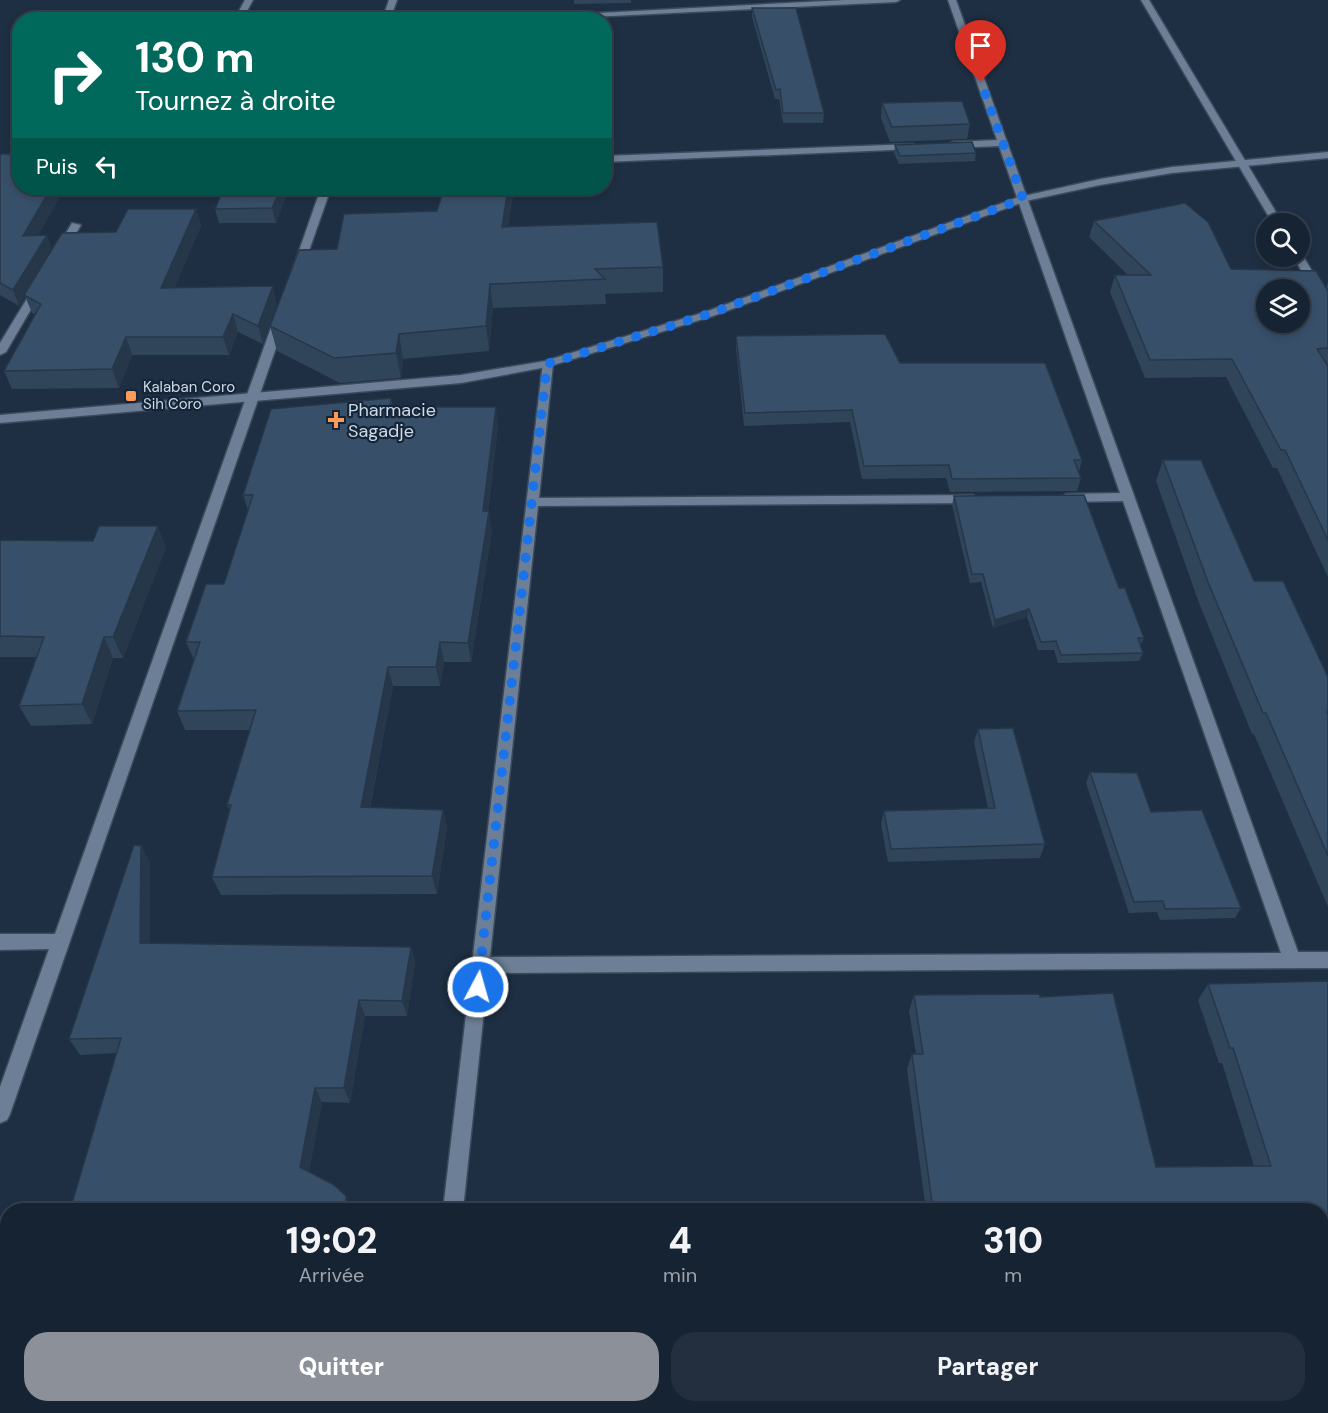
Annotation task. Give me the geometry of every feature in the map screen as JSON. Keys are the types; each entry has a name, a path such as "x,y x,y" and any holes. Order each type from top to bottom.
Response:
{"street":[{"path":"612,13 896,0"},
{"path":"952,0 1292,960"},
{"path":"1145,0 1272,213"},
{"path":"945,145 1003,143"},
{"path":"612,159 921,146"},
{"path":"0,419 461,379 547,364 709,314 1023,199 1100,182 1242,163 1328,155"},
{"path":"291,287 324,195"},
{"path":"58,254 76,225"},
{"path":"1304,267 1328,307"},
{"path":"0,352 46,274"},
{"path":"0,1114 284,309"},
{"path":"454,1203 547,364"},
{"path":"1057,498 1129,497"},
{"path":"532,502 985,498"},
{"path":"0,942 61,941"},
{"path":"480,964 1328,960"}],"building":[{"path":"752,8 796,8 824,113 783,113 780,89 776,90"},
{"path":"962,101 970,124 892,127 882,103"},
{"path":"972,142 976,153 900,156 895,145"},
{"path":"0,154 12,154 12,195 47,195 23,236 47,235 13,290 0,283"},
{"path":"221,195 278,195 272,208 215,209"},
{"path":"442,195 507,195 502,227 657,222 663,267 595,269 605,279 490,284 486,326 399,334 396,353 334,358 270,326 299,250 337,249 344,214 437,211"},
{"path":"1185,203 1208,222 1231,269 1316,271 1328,291 1328,348 1317,349 1328,366 1328,540 1285,450 1281,450 1232,359 1150,360 1115,275 1151,275 1094,221"},
{"path":"128,209 196,209 161,288 273,286 258,326 233,314 223,337 126,337 112,369 4,371 41,304 24,295 62,233 116,232"},
{"path":"885,334 900,363 1045,363 1082,460 1074,460 1081,478 952,479 949,465 864,466 852,410 745,413 736,336"},
{"path":"391,398 390,407 496,407 483,511 489,511 468,643 440,642 436,667 388,667 361,807 443,810 432,876 212,877 231,805 227,805 256,710 177,711 200,642 186,642 206,584 224,584 253,495 243,495 271,409"},
{"path":"1163,460 1201,460 1254,581 1283,581 1328,677 1328,856 1266,713 1263,713 1208,582"},
{"path":"1084,495 1119,588 1125,588 1144,638 1138,638 1143,653 1061,655 1056,641 1041,642 1029,609 995,620 983,574 972,574 954,496"},
{"path":"99,526 158,526 113,637 104,637 82,704 19,706 44,637 0,636 0,540 93,541"},
{"path":"1013,728 1045,844 891,849 884,811 995,808 978,729"},
{"path":"1090,772 1137,773 1151,812 1202,810 1241,908 1165,909 1163,901 1134,902"},
{"path":"134,845 141,846 140,943 411,947 402,1001 359,1000 344,1088 315,1088 300,1167 334,1185 346,1196 346,1203 72,1203 121,1038 69,1039"},
{"path":"1328,981 1328,1203 932,1203 912,1054 923,1054 914,995 1040,994 1040,997 1113,993 1156,1167 1271,1166 1233,1048 1230,1048 1208,984"}],"place":[{"name":"Kalaban Coro Sih Coro","path":"131,396"},
{"name":"Pharmacie Sagadje","path":"336,420"}],"route":[{"path":"478,987 547,364 709,314 1023,199 981,82"}]}
